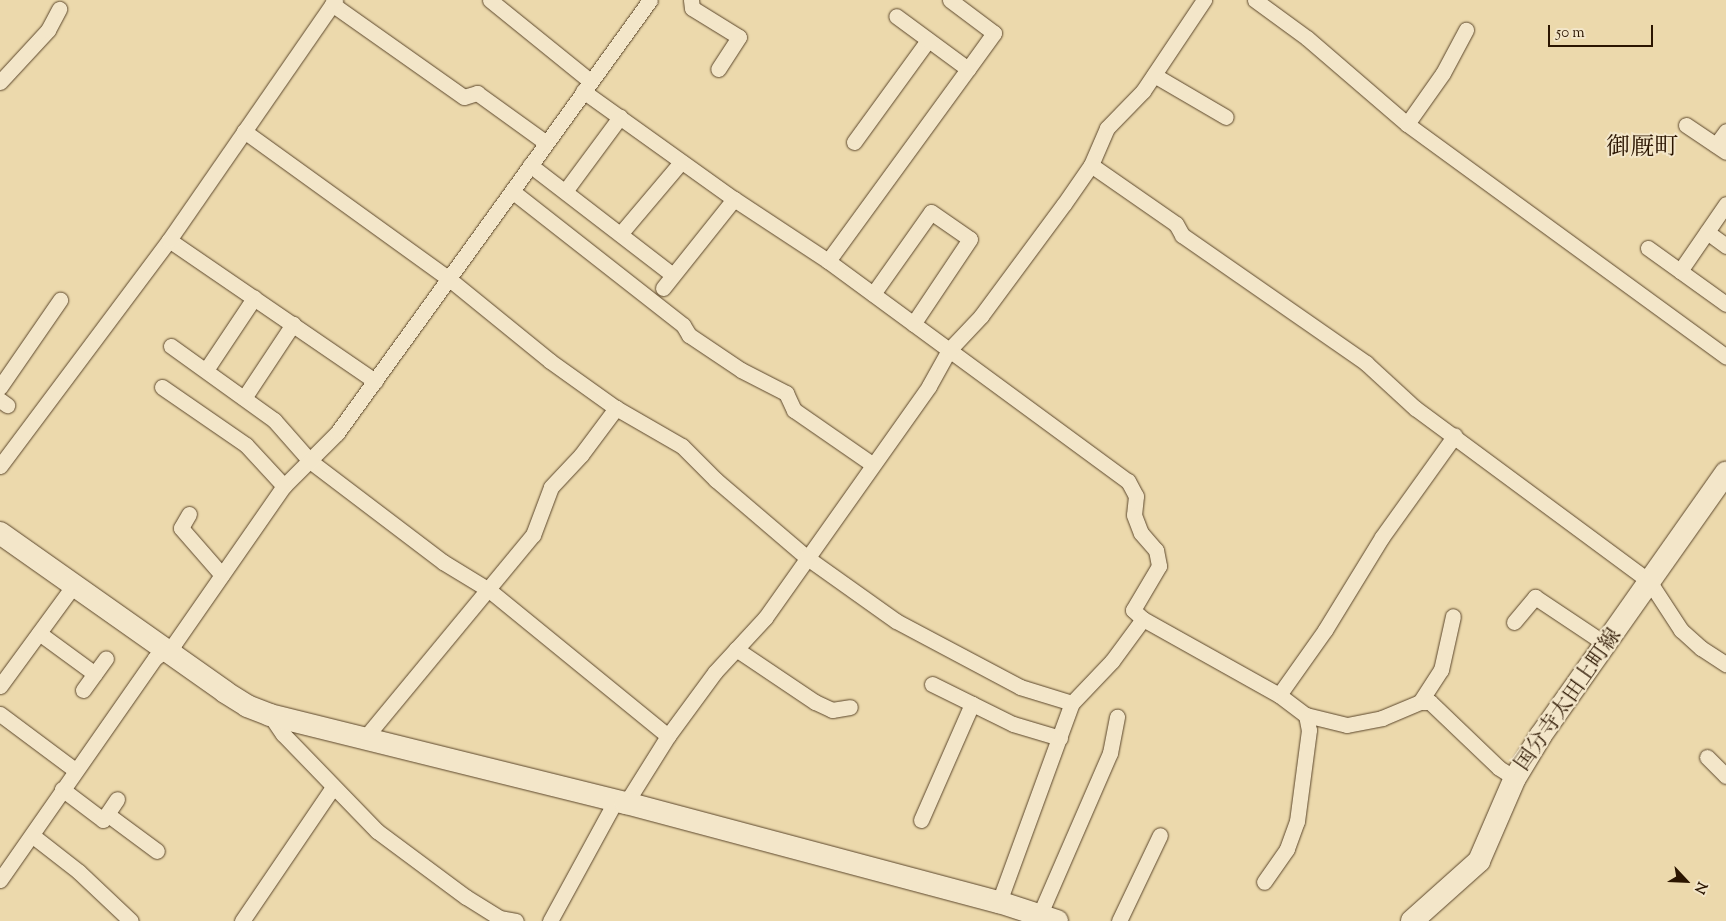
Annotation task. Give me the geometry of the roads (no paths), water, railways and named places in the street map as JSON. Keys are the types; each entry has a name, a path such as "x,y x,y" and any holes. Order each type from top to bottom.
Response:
{"street":[{"path":"490,0 620,117 734,199 828,261 1128,481 1136,496 1134,515 1142,533 1156,550 1159,566 1133,610 1143,619 1279,695 1306,715 1347,725 1382,718 1420,702 1430,702 1500,768 1515,778"},
{"path":"0,880 33,836 75,770 155,658 174,644 284,486 323,450 376,381 545,142 650,0"},
{"path":"691,0 692,8 740,37 718,69"},
{"path":"828,261 994,33 950,0"},
{"path":"550,921 621,802 715,672 766,618 806,557 929,386 949,350 981,316 1090,164 1107,128 1154,75 1204,0"},
{"path":"1255,0 1307,38 1407,124 1726,357"},
{"path":"0,466 168,240 333,2 464,96 477,93 545,142"},
{"path":"0,82 48,30 59,9"},
{"path":"896,16 968,69"},
{"path":"1407,124 1443,73 1466,30"},
{"path":"854,142 928,40"},
{"path":"1154,75 1226,117"},
{"path":"566,190 620,117"},
{"path":"1686,125 1721,149 1726,131"},
{"path":"244,132 448,278 550,361 616,408 682,446 716,480 806,557 896,620 944,648 1020,687 1072,703"},
{"path":"621,233 681,162"},
{"path":"1090,164 1176,224 1182,235 1366,362 1415,408 1455,435 1590,540 1649,581 1681,630 1700,648 1726,664"},
{"path":"530,165 566,190 673,275"},
{"path":"512,191 683,325 690,335 742,370 786,393 794,410 872,464"},
{"path":"663,288 734,199"},
{"path":"1680,271 1726,204"},
{"path":"873,294 931,212 970,239 913,324"},
{"path":"1706,232 1726,246"},
{"path":"168,240 376,381"},
{"path":"1648,248 1726,304"},
{"path":"206,370 254,298"},
{"path":"0,387 60,300"},
{"path":"244,398 293,324"},
{"path":"171,346 274,420 310,461 443,562 489,590 668,736"},
{"path":"162,386 246,445 284,486"},
{"path":"364,739 533,535 551,488 581,455 616,408"},
{"path":"1279,695 1382,537 1455,435"},
{"name":"国分寺太田上町線","path":"1412,921 1479,861 1515,778 1541,735 1608,645 1649,581 1726,473"},
{"path":"189,514 181,528 222,574"},
{"path":"0,533 247,706 270,715 621,802 999,902 1039,917 1110,753 1117,717"},
{"path":"0,686 74,585"},
{"path":"1514,622 1535,597 1608,645"},
{"path":"1420,702 1441,670 1453,616"},
{"path":"999,902 1072,703 1112,660 1143,619"},
{"path":"39,633 95,674"},
{"path":"736,649 815,702 832,710 850,707"},
{"path":"84,690 106,658"},
{"path":"932,684 1014,724 1060,738"},
{"path":"920,820 972,704"},
{"path":"0,714 75,770"},
{"path":"270,715 283,734 377,831 458,892 499,918 516,921"},
{"path":"1264,882 1287,849 1297,821 1309,730 1306,715"},
{"path":"1707,758 1726,776"},
{"path":"242,921 333,787"},
{"path":"62,790 103,820 117,799"},
{"path":"107,814 157,851"},
{"path":"1119,921 1160,835"},
{"path":"33,836 79,872 131,921"}],"district":[{"name":"御厩町","path":"1642,149"}]}
